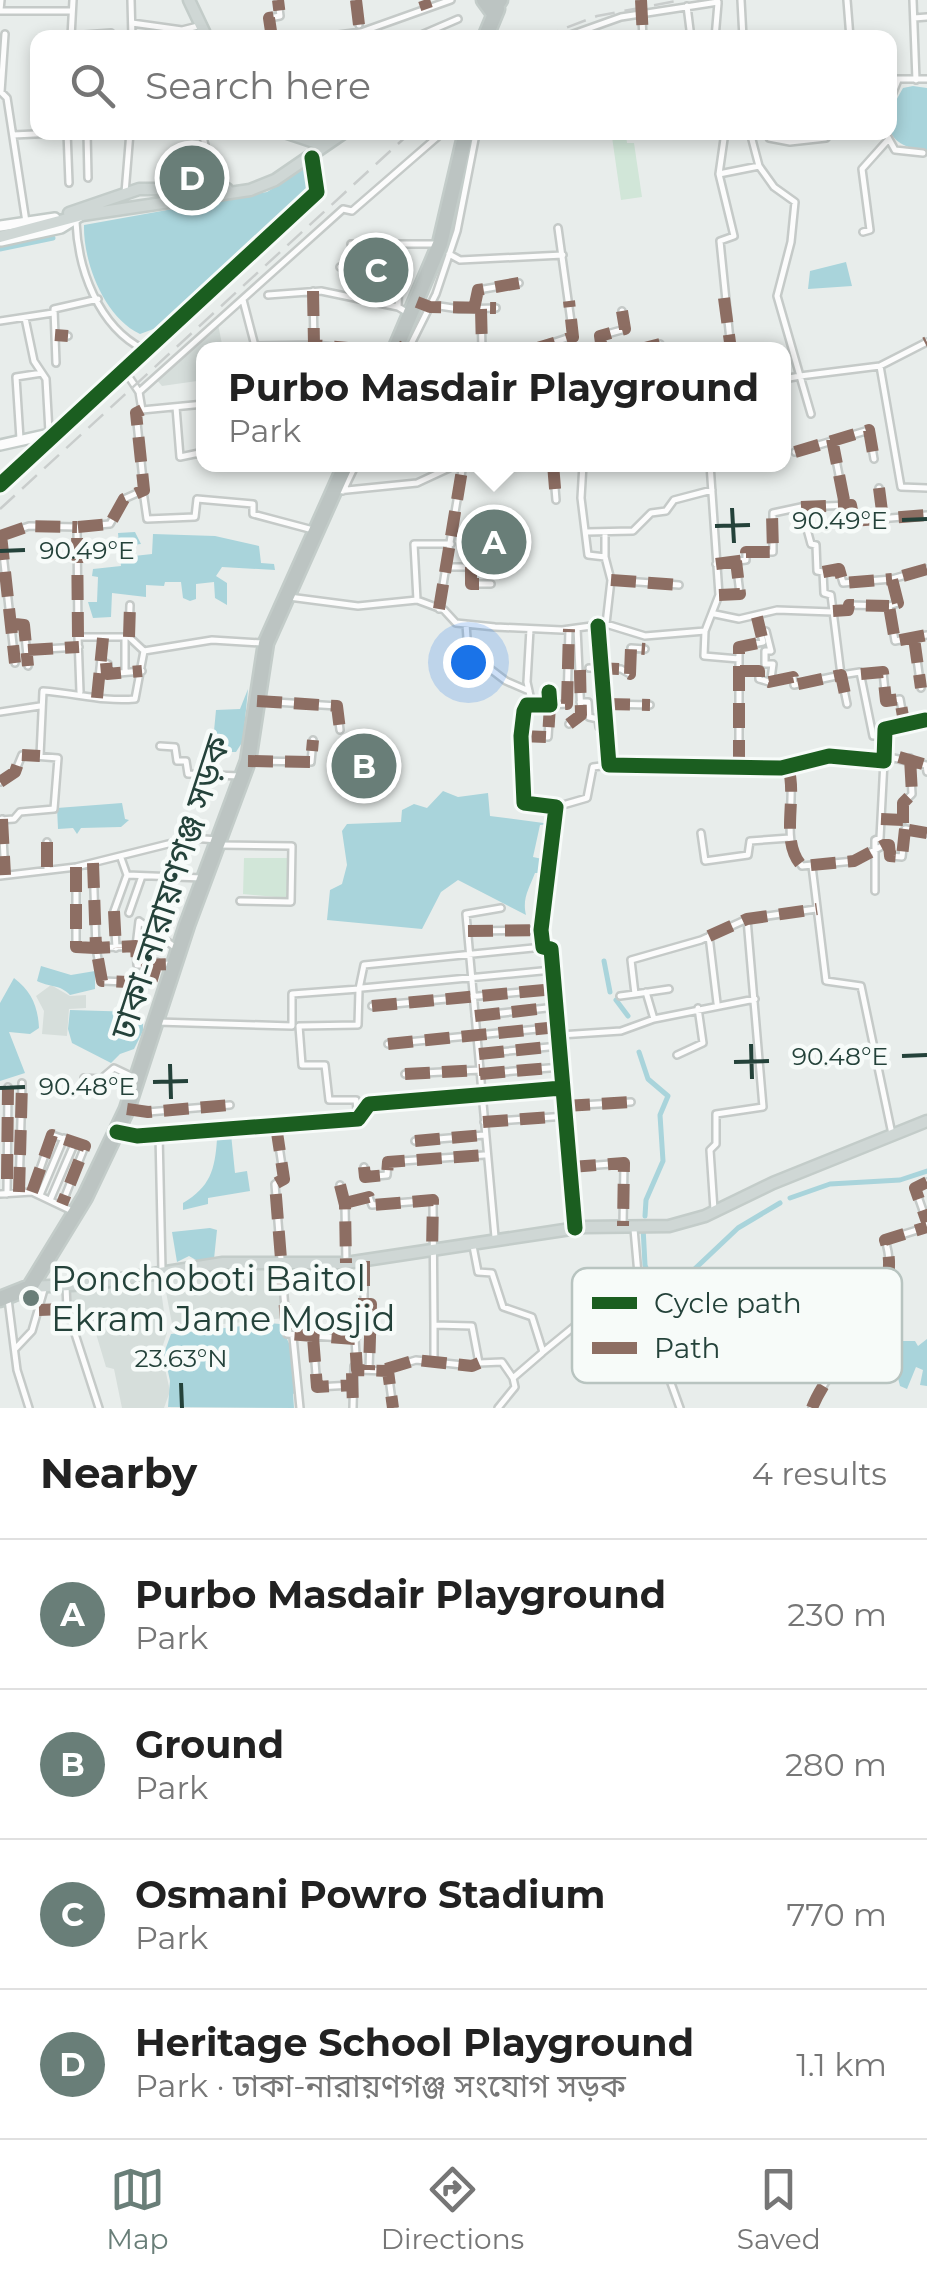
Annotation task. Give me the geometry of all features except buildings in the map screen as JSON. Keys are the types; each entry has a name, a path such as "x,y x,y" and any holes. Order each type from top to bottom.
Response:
{"highway":[{"path":"484,30 496,4"},
{"path":"403,342 414,308 444,249 468,140"},
{"name":"ঢাকা-নারায়ণগঞ্জ সড়ক","path":"38,1286 68,1209 117,1132 127,1109 176,957 248,761 266,643 316,531 339,491 344,472"},
{"path":"4,1298 38,1286"}],"main road":[{"path":"189,0 203,30"},
{"path":"307,140 322,145"},
{"path":"0,234 139,189 258,184 330,140"},
{"path":"0,234 138,206 250,190 312,158 333,140"},
{"path":"165,186 160,196 166,203"},
{"path":"138,206 144,197 139,189"},
{"path":"38,1286 223,1264 346,1263 574,1228 669,1226 714,1212 927,1121"}],"street":[{"path":"1,0 0,10 72,11"},
{"path":"71,30 73,0"},
{"path":"131,0 132,30"},
{"path":"271,30 269,18 280,16 278,0"},
{"path":"356,0 359,25"},
{"path":"424,0 428,10"},
{"path":"378,30 451,0"},
{"path":"642,0 643,30"},
{"path":"741,0 743,30"},
{"path":"847,0 849,30"},
{"path":"913,0 916,80"},
{"path":"577,30 642,13 719,1 716,30"},
{"path":"687,6 690,30"},
{"path":"914,18 927,16"},
{"path":"437,30 458,18"},
{"path":"132,23 182,30 201,25"},
{"path":"6,34 1,92 7,98 26,222"},
{"path":"898,80 927,79"},
{"path":"14,136 30,135"},
{"path":"66,140 69,183"},
{"path":"87,140 88,178"},
{"path":"125,192 129,140"},
{"path":"204,140 215,188"},
{"path":"139,392 343,210 352,212 434,140"},
{"path":"724,140 720,174 734,236 720,241 730,342"},
{"path":"752,140 759,166 774,187 795,202 791,242 777,296 790,342"},
{"path":"780,140 808,140"},
{"path":"863,232 870,230 870,221 862,169 887,142 895,150 923,153"},
{"path":"0,485 318,192 312,158"},
{"path":"720,174 759,166"},
{"path":"0,234 26,222 56,218"},
{"path":"80,218 77,254 98,299 122,338 146,351"},
{"path":"557,342 573,337 558,228"},
{"path":"352,244 444,249 460,260 563,255"},
{"path":"400,244 414,308"},
{"path":"360,286 362,247"},
{"path":"350,297 354,259"},
{"path":"340,267 353,269"},
{"path":"481,342 479,289 519,283"},
{"path":"313,291 314,342"},
{"path":"268,295 313,291 414,308 496,308"},
{"path":"56,363 54,308 98,299"},
{"path":"243,300 254,342"},
{"path":"601,342 600,336 624,329 622,311"},
{"path":"0,321 54,313"},
{"path":"25,318 34,361 42,373 52,434"},
{"path":"55,335 68,336"},
{"path":"791,378 880,366 927,342"},
{"path":"791,345 812,414"},
{"path":"880,366 902,487 927,488"},
{"path":"124,372 139,392 142,410"},
{"path":"20,439 16,377 42,373"},
{"path":"196,405 136,413 147,518 195,516 197,499 222,500 253,504 254,514 316,531"},
{"path":"176,407 180,456 196,453"},
{"path":"795,452 871,431 874,460"},
{"path":"0,445 52,434"},
{"path":"832,439 846,505"},
{"path":"339,491 351,472"},
{"path":"339,491 417,484 443,472"},
{"path":"438,608 449,567 460,472"},
{"path":"554,472 556,500"},
{"path":"583,472 581,498 588,556 605,556"},
{"path":"711,472 719,595 706,631 704,657 740,659"},
{"path":"879,488 883,518"},
{"path":"588,532 605,535 636,530 650,514 666,511 674,500 712,490"},
{"path":"15,662 0,536 29,526 110,524 124,498 143,492"},
{"path":"716,564 746,560 746,552 774,552 772,514 802,507 852,505 854,520 927,515"},
{"path":"802,507 812,544 816,545 817,571 839,569 843,584 892,579 927,568"},
{"path":"77,527 80,692"},
{"path":"605,535 611,580 602,625 602,669 609,765"},
{"path":"417,600 414,544 451,544"},
{"path":"719,595 740,594 736,561"},
{"path":"449,567 485,567"},
{"path":"472,567 472,584 490,584"},
{"path":"823,572 824,593 831,595 848,704"},
{"path":"715,614 739,619 777,610 833,612 848,610 849,605 889,606 898,603 892,579"},
{"path":"611,580 680,584"},
{"path":"286,596 312,603 358,606 417,600 438,608 456,623 466,624 530,629 602,625 646,636 706,631"},
{"path":"125,670 130,605"},
{"path":"889,606 896,642 927,635"},
{"path":"739,765 740,646 762,642 757,616"},
{"path":"12,624 24,625 28,666"},
{"path":"466,624 468,652 529,692"},
{"path":"568,724 581,715 573,628"},
{"path":"573,628 566,704 526,707 520,736 524,803 556,807 587,798 593,766 788,768 829,756 910,758 926,764 927,772"},
{"path":"530,629 532,705"},
{"path":"761,632 766,631 771,651 765,651 765,664 773,664 770,679"},
{"path":"78,637 127,638 144,651 212,640 266,643"},
{"path":"97,698 103,638"},
{"path":"914,638 922,688"},
{"path":"28,650 78,647"},
{"path":"589,668 621,668 622,673 630,674 630,648 644,649"},
{"path":"40,756 43,691 80,692 107,702 135,699 144,651"},
{"path":"101,661 108,664 108,674 142,671"},
{"path":"740,671 759,671 759,678 793,677 794,685 841,675 883,672 886,701 900,699 904,722"},
{"path":"861,674 873,736 884,736"},
{"path":"520,736 548,737 550,692"},
{"path":"257,701 337,706 340,730"},
{"path":"580,702 588,702 590,718 598,719 599,727 608,728"},
{"path":"605,704 650,705"},
{"path":"0,712 41,706"},
{"path":"875,891 873,852 875,839 880,838 886,728 925,720"},
{"path":"248,761 311,762 313,740"},
{"path":"160,746 175,746 177,761 194,760"},
{"path":"0,782 14,773 21,755 58,758 54,809 20,812 14,818 1,819 2,875 76,867 205,836 220,844 292,846 291,902 240,901"},
{"path":"788,768 793,787 790,838 797,862 812,866 854,861 889,845 890,856 902,857 903,804 912,794 910,758"},
{"path":"186,761 188,774 243,777"},
{"path":"544,947 541,927 556,836 556,807"},
{"path":"881,819 903,820"},
{"path":"904,829 927,833"},
{"path":"701,833 706,860 748,856 750,841 790,838"},
{"path":"47,842 47,870"},
{"path":"115,948 114,910 127,875 120,856"},
{"path":"93,863 100,976 107,984 150,983 156,962"},
{"path":"812,866 826,981 861,986 892,1134"},
{"path":"76,867 76,947 136,946"},
{"path":"127,875 205,878"},
{"path":"129,913 142,876"},
{"path":"149,927 163,903 167,876"},
{"path":"495,1238 467,912 501,908"},
{"path":"635,994 631,960 709,936 747,919 817,909"},
{"path":"114,910 129,913 149,927 176,957 136,964 138,921"},
{"path":"714,1212 710,1150 716,1144 716,1114 763,1108 747,919"},
{"path":"468,932 541,927"},
{"path":"709,936 717,1003"},
{"path":"156,1022 358,1026 364,964 551,949 574,1228"},
{"path":"358,1119 356,1100 329,1100 325,1065 302,1065 294,993 552,970"},
{"path":"372,1006 554,989"},
{"path":"620,996 669,989"},
{"path":"646,992 654,1019"},
{"path":"558,1036 621,1031 717,1003 754,999"},
{"path":"475,1016 556,1008"},
{"path":"677,1055 703,1043 698,1008"},
{"path":"388,1044 558,1027"},
{"path":"479,1054 560,1046"},
{"path":"405,1074 561,1067"},
{"path":"84,1078 101,1080 114,1068 137,1079"},
{"path":"19,1192 22,1083"},
{"path":"8,1087 4,1194 32,1192 68,1209 86,1148 52,1135 32,1192"},
{"path":"117,1132 159,1134 358,1119 369,1104 562,1088"},
{"path":"565,1106 631,1102"},
{"path":"127,1109 148,1112 230,1105"},
{"path":"484,1122 566,1116"},
{"path":"276,1126 284,1179 275,1184 287,1334 355,1339 357,1370 386,1368 402,1361 472,1366 502,1362 515,1388 498,1408"},
{"path":"159,1134 162,1273"},
{"path":"415,1141 484,1135"},
{"path":"40,1195 64,1138"},
{"path":"51,1198 75,1142"},
{"path":"364,1168 364,1178 387,1175 388,1162 485,1156"},
{"path":"571,1168 624,1162 637,1268"},
{"path":"888,1268 890,1256 885,1240 927,1224 914,1189 927,1182"},
{"path":"340,1184 345,1203 346,1263"},
{"path":"345,1203 370,1196 372,1205 434,1200 434,1361"},
{"path":"473,1243 478,1272 492,1273 503,1307 532,1317 543,1352"},
{"path":"364,1261 364,1304 371,1304 369,1370"},
{"path":"66,1285 67,1309 100,1408"},
{"path":"15,1349 32,1331 39,1310 38,1286"},
{"path":"4,1298 29,1408"},
{"path":"39,1310 67,1309"},
{"path":"434,1326 472,1326 479,1363"},
{"path":"513,1378 572,1328"},
{"path":"293,1337 300,1408"},
{"path":"313,1337 317,1387 352,1385"},
{"path":"353,1408 356,1362"},
{"path":"386,1368 393,1408"},
{"path":"671,1383 680,1408"},
{"path":"812,1408 826,1383"}],"shaded area":[{"path":"218,324 222,342 198,342"},
{"path":"196,344 196,381 162,386 156,379"},
{"path":"51,985 70,996 86,995 86,1008 69,1009 67,1036 42,1034 44,1011 36,996"},
{"path":"252,1265 279,1269 285,1318 173,1329 163,1276"},
{"path":"159,1276 167,1333 161,1351 170,1391 164,1408 122,1408 114,1369 106,1367 94,1327 81,1330 68,1291"}],"green space":[{"path":"612,140 634,143 642,197 621,200"},
{"path":"244,858 287,858 287,898 243,894"}],"water":[{"path":"903,88 927,88 927,152 897,140 897,99"},
{"path":"310,165 312,183 306,195 167,324 140,334 127,326 106,302 87,255 84,225 267,192"},
{"path":"846,262 852,286 808,289 810,271"},
{"path":"135,532 141,544 133,545 134,556 152,554 153,534 215,536 259,546 261,563 274,564 275,570 222,567 216,576 227,583 227,605 215,598 214,582 196,584 196,599 190,601 183,598 181,582 165,582 164,586 146,585 146,597 112,593 111,617 93,618 88,602 97,602 98,577 92,576 93,569 121,566 118,533"},
{"path":"248,689 243,741 236,752 223,752 214,731 216,710 240,709"},
{"path":"443,791 458,797 488,793 490,816 551,824 540,825 533,857 547,860 545,873 535,873 526,898 526,915 458,880 441,892 422,929 327,920 330,890 342,884 347,865 342,831 347,824 401,822 402,810 414,804 427,808"},
{"path":"122,803 125,819 129,820 121,827 81,828 77,834 73,828 58,829 57,808"},
{"path":"41,966 71,975 95,971 95,989 70,995 41,983 37,981"},
{"path":"14,978 32,1000 39,1028 30,1034 9,1032 25,1073 0,1081 0,1003"},
{"path":"70,1010 137,1012 143,1015 143,1031 134,1049 120,1054 111,1063 72,1043 68,1029"},
{"path":"231,1134 235,1173 247,1171 250,1191 208,1198 208,1204 183,1210 183,1203 209,1177 217,1139"},
{"path":"217,1230 214,1259 196,1265 196,1260 189,1256 177,1262 172,1232"},
{"path":"280,1324 294,1354 298,1392 293,1394 294,1408 168,1407 170,1381 164,1353 171,1334"},
{"path":"927,1339 927,1386 920,1385 923,1370 916,1367 907,1389 899,1383 902,1341 915,1341 918,1346"}],"waterway":[{"path":"0,249 53,238"},
{"path":"604,961 610,992"},
{"path":"616,1000 628,1016"},
{"path":"639,1052 648,1079 668,1096 660,1115 663,1161 646,1200 645,1216"},
{"path":"790,1198 830,1184 900,1180 927,1171"},
{"path":"696,1268 738,1228 780,1203"},
{"path":"643,1227 646,1268"}],"railway":[{"path":"560,30 597,16 682,0"},
{"path":"0,509 402,140"}],"marked path":[{"path":"271,30 269,18 280,16 278,0"},
{"path":"356,0 359,25"},
{"path":"424,0 427,9"},
{"path":"641,0 643,30"},
{"path":"360,286 362,247"},
{"path":"340,267 353,269"},
{"path":"474,309 478,290 519,283"},
{"path":"313,291 314,342"},
{"path":"724,298 730,342"},
{"path":"557,342 573,337 569,301"},
{"path":"417,302 430,307 496,308"},
{"path":"481,309 482,342"},
{"path":"601,342 600,336 625,329 622,311"},
{"path":"55,335 68,336"},
{"path":"78,637 77,527 110,524 124,499 144,490 136,413 142,410"},
{"path":"795,452 869,430 874,459"},
{"path":"832,439 845,505"},
{"path":"439,609 462,472"},
{"path":"554,472 556,500"},
{"path":"879,488 883,519"},
{"path":"801,507 851,505 854,521 927,515"},
{"path":"716,564 746,560 746,552 773,552 772,514"},
{"path":"0,536 29,526 77,527"},
{"path":"1,535 15,663"},
{"path":"719,595 740,594 736,561"},
{"path":"471,567 471,584 491,584"},
{"path":"823,572 839,569 843,583 892,579"},
{"path":"927,569 892,579 898,603 889,606 895,641 927,635"},
{"path":"611,580 679,585"},
{"path":"129,637 130,605"},
{"path":"833,611 848,610 849,605 889,606"},
{"path":"739,765 739,647 763,642 757,617"},
{"path":"15,624 24,625 28,666"},
{"path":"521,736 548,737 550,705 567,704 569,629"},
{"path":"97,698 103,638"},
{"path":"914,638 921,688"},
{"path":"28,650 79,647"},
{"path":"594,668 621,669 630,674 631,648 645,649"},
{"path":"106,663 107,674 142,671"},
{"path":"569,724 581,715 580,670"},
{"path":"740,671 759,671 759,679 769,682 793,677 794,685 841,675 847,704"},
{"path":"861,674 883,672 886,701 900,699 904,722"},
{"path":"257,701 337,706 340,730"},
{"path":"605,704 650,705"},
{"path":"248,761 311,762 313,740"},
{"path":"0,782 15,772 21,755 40,756"},
{"path":"899,757 926,765 927,772"},
{"path":"903,820 903,803 912,794 910,758"},
{"path":"788,767 790,832 795,856 802,866 854,861 884,845 889,845 890,856 902,857 905,829"},
{"path":"2,819 5,875"},
{"path":"881,819 903,820 903,829 927,833"},
{"path":"47,842 47,870"},
{"path":"93,863 96,948 136,946 137,965 174,964"},
{"path":"76,867 76,947 96,948 102,981 151,983 157,962"},
{"path":"709,936 747,919 817,909"},
{"path":"114,911 116,948"},
{"path":"468,931 541,930"},
{"path":"372,1006 554,989"},
{"path":"475,1016 556,1007"},
{"path":"388,1044 558,1027"},
{"path":"479,1054 559,1046"},
{"path":"480,1074 561,1067"},
{"path":"405,1074 480,1070"},
{"path":"19,1192 22,1083"},
{"path":"7,1179 8,1087"},
{"path":"565,1106 631,1102"},
{"path":"127,1109 148,1112 230,1105"},
{"path":"483,1122 566,1116"},
{"path":"276,1126 284,1179 275,1184 287,1334 355,1339 357,1370 388,1371 393,1408"},
{"path":"32,1192 52,1135 85,1146 62,1204"},
{"path":"415,1141 484,1135"},
{"path":"364,1167 365,1177 387,1175 388,1162 485,1155"},
{"path":"571,1167 624,1163 623,1226"},
{"path":"927,1182 915,1188 927,1222"},
{"path":"340,1185 345,1205 346,1263"},
{"path":"345,1203 369,1197 372,1205 433,1200 432,1251"},
{"path":"888,1268 885,1240 927,1227"},
{"path":"364,1261 364,1304 371,1304 369,1370"},
{"path":"39,1310 67,1309"},
{"path":"313,1337 317,1387 352,1385"},
{"path":"386,1369 416,1360 472,1366 479,1363"},
{"path":"352,1373 353,1408"},
{"path":"812,1408 826,1383"}],"cycle path":[{"path":"0,485 317,192 312,158"},
{"path":"598,626 609,765 781,768 829,756 884,761 885,729 925,720"},
{"path":"549,692 550,705 527,705 524,711 524,803 556,807 541,930 543,947 551,949 575,1228"},
{"path":"117,1132 137,1136 358,1119 369,1104 562,1088"}],"place":[{"name":"Heritage School Playground","path":"192,178"},
{"name":"Osmani Powro Stadium","path":"376,270"},
{"name":"Purbo Masdair Playground","path":"494,542"},
{"name":"Ground","path":"364,766"},
{"name":"Ponchoboti Baitol Ekram Jame Mosjid","path":"31,1298"}]}
